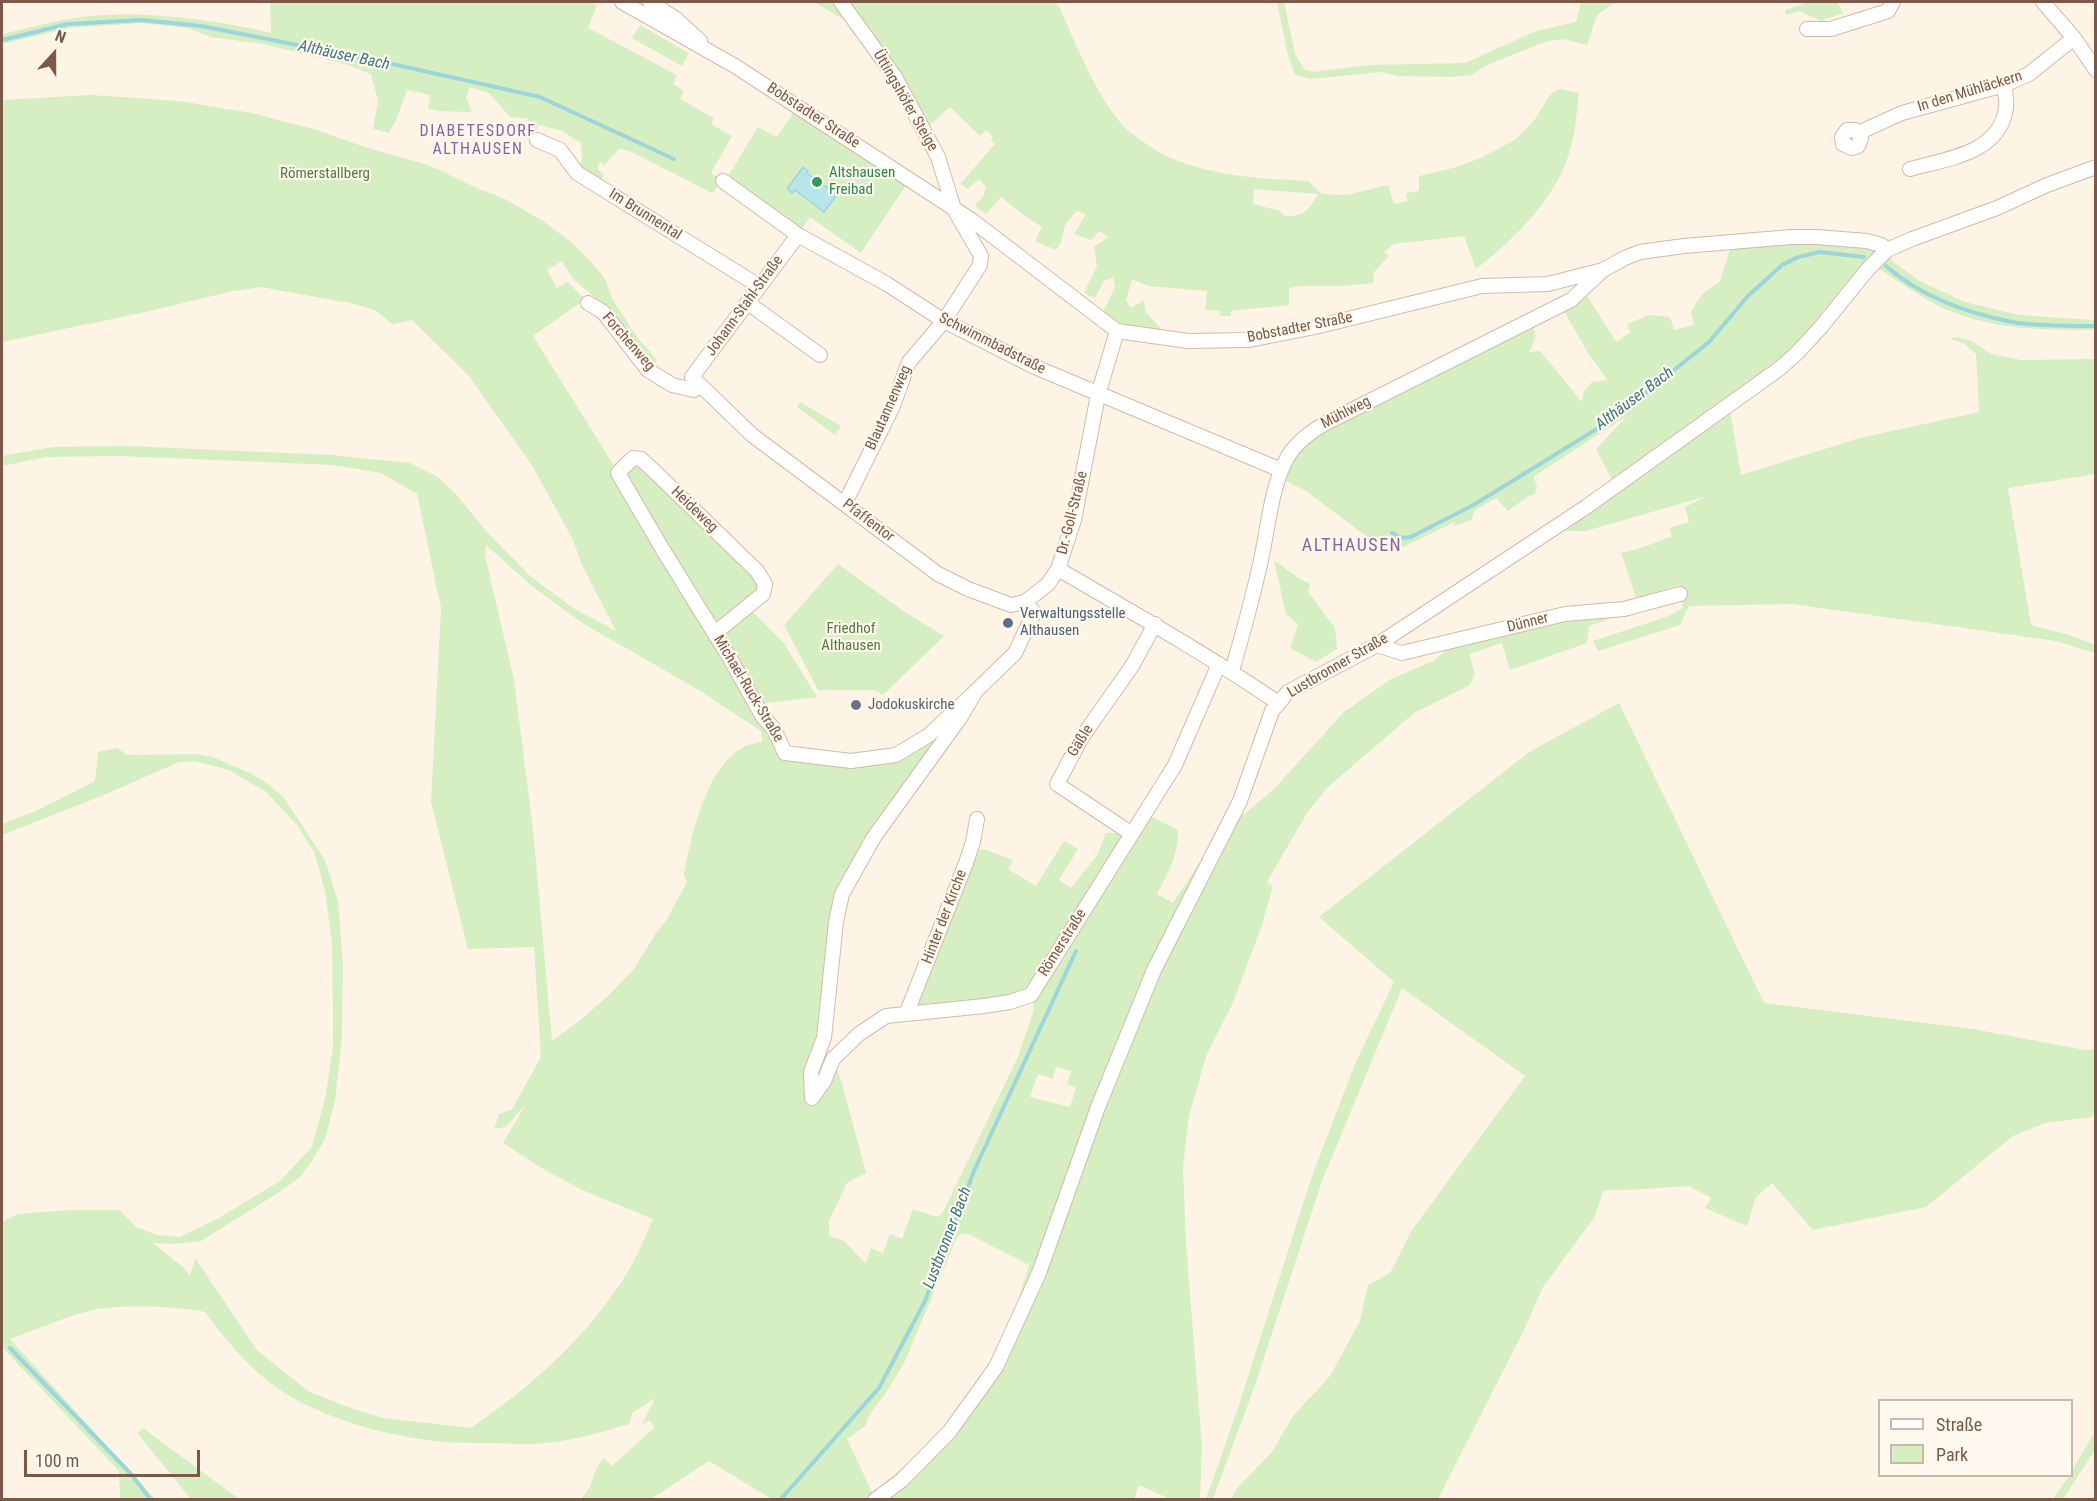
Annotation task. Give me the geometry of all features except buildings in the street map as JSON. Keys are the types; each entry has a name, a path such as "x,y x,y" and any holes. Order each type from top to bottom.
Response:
{"street":[{"name":"Bobstadter Straße","path":"622,2 721,58 973,221 1117,331 1188,341 1249,340 1315,327 1482,286 1548,284 1603,270 1640,252 1684,246 1791,237 1868,241 1881,245 1887,250"},
{"path":"650,2 676,19 721,58"},
{"name":"Üttingshöfer Steige","path":"841,2 895,77 938,158 954,209"},
{"path":"1807,29 1831,29 1888,11 1893,2"},
{"path":"2043,2 2074,38 2096,70"},
{"name":"In den Mühläckern","path":"1858,133 1902,113 2004,85 2029,74 2074,38"},
{"path":"1910,169 1976,150 1989,142 2007,108 2004,85"},
{"name":"Im Brunnental","path":"537,140 560,150 577,173 759,286"},
{"path":"1887,250 2096,167"},
{"name":"Schwimmbadstraße","path":"723,181 798,235 887,284 944,321 1035,367 1098,395 1281,470"},
{"name":"Blautannenweg","path":"845,503 891,408 909,362 944,321 980,265 981,256 954,209"},
{"name":"Johann-Stahl-Straße","path":"697,382 759,286 798,235"},
{"name":"Lustbronner Straße","path":"875,1500 902,1480 950,1431 996,1367 1039,1273 1098,1107 1154,970 1240,801 1277,702 1288,692 1377,645 1586,507 1779,369 1821,327 1868,269 1887,250"},
{"name":"Mühlweg","path":"1232,671 1246,622 1263,552 1265,531 1281,470 1296,446 1316,429 1571,300 1603,270"},
{"name":"Forchenweg","path":"588,303 603,312 648,370 672,385 694,390 697,382"},
{"path":"748,303 820,355"},
{"name":"Dr.-Goll-Straße","path":"1117,331 1098,395 1074,520 1058,569 1155,624 1232,671 1277,702"},
{"name":"Pfaffentor","path":"697,382 752,435 938,574 968,589 1011,605 1025,602"},
{"name":"Heideweg","path":"618,473 633,458 640,459 757,571 765,584 762,594 715,633"},
{"name":"Michael-Ruck-Straße","path":"618,473 763,717 774,729 785,753 851,761 896,755 929,735 1015,653 1034,613 1025,602"},
{"path":"1025,602 1048,584 1058,569"},
{"name":"Dünner","path":"1377,645 1402,653 1565,614 1624,609 1680,594"},
{"name":"Gäßle","path":"1132,834 1057,784 1082,737 1132,666 1155,624"},
{"name":"Römerstraße","path":"812,1098 824,1081 833,1059 859,1034 886,1016 907,1012 984,1006 1010,1002 1031,995 1175,765 1219,664"},
{"name":"Michael-Ruck-Straße","path":"812,1098 811,1072 824,1038 836,922 842,894 874,837 960,718 976,691"},
{"name":"Hinter der Kirche","path":"907,1012 966,864 977,819"}],"green space":[{"path":"270,2 591,2 597,5 588,28 677,75 673,84 684,91 680,99 714,118 711,124 732,136 711,173 723,181 712,193 630,151 619,149 604,165 600,162 597,168 604,175 599,186 577,173 582,160 581,143 560,130 539,125 533,136 527,133 529,119 510,117 489,93 470,87 466,97 472,112 428,109 430,95 407,90 389,133 373,129 378,101 371,74 345,64 263,44 211,37 188,28 143,23 69,28 2,44 2,34 97,15 172,17 224,23 271,33"},
{"path":"814,2 1054,2 1059,6 1087,69 1113,113 1126,129 1160,153 1180,162 1222,173 1308,181 1322,194 1347,195 1388,185 1394,204 1408,201 1406,193 1419,191 1419,176 1457,167 1483,157 1516,139 1536,118 1549,96 1559,89 1579,93 1572,143 1558,180 1521,229 1476,269 1464,236 1394,244 1384,252 1389,256 1374,272 1373,283 1289,288 1289,305 1231,311 1231,316 1220,316 1221,311 1205,310 1207,291 1148,286 1132,279 1126,300 1131,308 1144,300 1146,312 1161,329 1161,337 1117,331 1100,318 1115,287 1113,277 1104,281 1095,298 1084,293 1097,266 1094,247 1108,237 1100,231 1091,240 1074,234 1086,214 1076,211 1065,225 1061,243 1056,250 1035,241 1042,227 1001,197 986,214 975,206 984,195 986,187 979,179 968,189 960,184 995,144 991,141 992,136 986,130 980,136 950,107 935,121 922,128 860,29","holes":["1254,189 1318,194 1308,208 1302,214 1297,215 1285,216 1280,211 1253,204"]},
{"path":"1277,2 1284,2 1295,54 1304,69 1313,72 1368,65 1465,63 1536,31 1576,22 1581,2 1616,2 1597,15 1587,45 1564,39 1547,41 1487,65 1472,75 1399,76 1380,72 1311,79 1295,75 1287,51"},
{"path":"1808,2 1837,2 1843,13 1821,21 1800,11 1786,15 1785,10"},
{"path":"640,25 689,53 682,66 632,38"},
{"name":"Römerstallberg","path":"90,95 180,101 252,113 317,130 428,165 505,199 543,221 571,242 604,277 613,300 637,337 657,360 648,370 603,312 603,304 573,279 562,261 547,270 557,288 568,282 588,303 580,303 533,336 618,472 633,458 765,584 715,634 785,753 851,761 896,755 929,735 948,734 842,894 812,1096 833,1059 841,1080 866,1173 847,1183 829,1221 829,1236 844,1241 866,1263 871,1248 883,1253 890,1234 902,1239 913,1209 937,1217 942,1214 1018,1057 1033,1013 1035,991 1031,995 907,1012 970,853 984,849 1013,860 1008,869 1036,886 1064,841 1078,849 1059,880 1071,888 1098,854 1106,833 1132,833 1144,813 1178,830 1175,856 1157,894 1173,903 1240,801 1243,815 1273,790 1344,712 1391,679 1435,660 1456,640 1565,614 1618,616 1589,626 1587,643 1510,670 1502,643 1469,654 1475,674 1470,685 1414,713 1327,788 1307,813 1267,882 1273,886 1261,928 1232,1005 1206,1056 1189,1116 1183,1167 1186,1243 1202,1446 1200,1499 1170,1499 1139,1485 1134,1500 769,1499 709,1461 651,1499 580,1499 588,1490 596,1469 604,1458 612,1466 655,1427 649,1420 642,1425 655,1398 632,1413 629,1424 595,1434 530,1444 444,1442 402,1436 359,1425 298,1401 269,1382 249,1364 205,1312 179,1308 114,1307 69,1317 10,1339 155,1499 120,1499 119,1471 2,1347 2,1222 18,1214 68,1210 120,1210 136,1227 157,1235 180,1237 219,1218 280,1181 312,1147 325,1099 333,1048 332,944 325,891 315,854 297,825 266,792 229,770 195,761 179,762 104,795 2,835 2,824 38,810 95,781 98,752 117,748 127,755 198,754 213,757 252,774 284,798 325,860 338,901 343,964 342,1038 335,1100 325,1139 300,1177 201,1241 153,1243 184,1268 190,1276 195,1258 257,1350 308,1391 345,1406 383,1418 471,1428 554,1362 590,1324 627,1274 653,1219 580,1189 503,1143 526,1104 506,1127 494,1129 499,1114 512,1109 541,1057 534,947 468,949 431,802 441,608 417,494 381,473 333,465 120,456 46,457 2,466 2,456 53,447 128,446 331,455 410,463 438,477 455,493 487,532 531,577 575,609 616,631 582,565 573,540 533,467 469,376 412,320 392,324 375,310 350,303 261,287 2,342 2,100","holes":["486,545 533,587 584,624 697,689 761,731 762,742 746,746 731,756 710,786 691,842 684,875 687,882 666,921 634,969 583,1018 552,1041 533,829 514,680 485,555","1056,1067 1071,1071 1067,1084 1076,1087 1070,1107 1030,1097 1038,1074 1053,1079","966,1233 1027,1264 1030,1261 1020,1295 1000,1346 970,1398 917,1455 872,1492 847,1439 865,1426 870,1414 905,1361 958,1235"]},
{"name":"Altshausen Freibad","path":"795,110 906,185 861,253 810,217 800,231 727,178 758,127 777,137"},
{"path":"1791,237 1887,250 1891,260 1918,280 1965,302 2019,315 2095,320 2095,330 2037,329 1980,321 1943,308 1872,264 1821,327 1729,405 1741,475 1860,438 1979,412 1976,354 1965,344 1949,338 1957,337 1972,341 1991,354 2021,360 2095,359 2095,474 2008,488 2031,625 2095,645 2095,653 2056,641 1792,604 1689,606 1680,625 1598,651 1593,641 1666,617 1683,608 1680,594 1689,593 1679,585 1636,598 1621,553 1672,536 1669,528 1689,522 1685,507 1707,496 1586,531 1548,531 1615,486 1596,449 1627,416 1533,477 1537,485 1535,494 1508,511 1496,498 1475,510 1471,520 1454,526 1455,522 1403,547 1382,548 1306,491 1279,478 1296,446 1532,320 1536,337 1529,352 1540,351 1582,402 1583,392 1592,382 1607,380 1561,306 1583,289 1616,342 1631,332 1627,324 1649,315 1670,317 1674,330 1694,325 1691,312 1701,295 1720,281 1732,243"},
{"path":"800,402 841,426 835,435 797,407"},
{"path":"1274,560 1301,580 1310,583 1308,592 1335,628 1337,649 1316,662 1290,648 1298,624 1286,614"},
{"name":"Friedhof Althausen","path":"838,564 902,610 944,636 883,695 874,690 818,690 784,625"},
{"path":"749,608 784,643 817,697 761,704 718,634"},
{"path":"1619,703 1764,1003 1973,1029 2085,1050 2095,1049 2096,1107 2092,1117 2045,1123 2013,1136 1926,1207 1813,1230 1772,1183 1756,1197 1747,1226 1705,1208 1711,1198 1689,1186 1604,1190 1594,1218 1543,1287 1524,1330 1438,1499 1231,1499 1238,1487 1272,1452 1293,1416 1330,1376 1360,1321 1368,1285 1390,1273 1412,1230 1525,1076 1402,988 1322,1181 1255,1385 1213,1499 1206,1499 1237,1411 1312,1176 1355,1064 1394,982 1319,917 1529,752"},
{"path":"143,1428 242,1499 191,1499 137,1433"},
{"path":"2095,1431 2095,1450 2063,1499 2053,1499 2068,1477 2073,1477 2073,1469"}],"water":[{"path":"803,167 808,171 807,173 837,195 824,212 795,190 792,193 787,189"}],"waterway":[{"name":"Althäuser Bach","path":"2,40 68,24 141,20 201,26 379,61 540,97 674,159"},
{"name":"Althäuser Bach","path":"1392,533 1401,538 1411,537 1475,504 1613,419 1709,342 1748,296 1782,265 1798,257 1820,252 1864,257"},
{"name":"Althäuser Bach","path":"1886,266 1929,295 1978,314 2021,323 2096,326"},
{"name":"Lustbronner Bach","path":"780,1500 879,1388 925,1301 974,1171 1076,951"},
{"path":"10,1348 131,1474 151,1500"}],"place":[{"name":"Altshausen Freibad","path":"817,182"},
{"name":"Verwaltungsstelle Althausen","path":"1008,623"},
{"name":"Jodokuskirche","path":"856,705"}],"district":[{"name":"DIABETESDORF ALTHAUSEN","path":"478,141"},
{"name":"ALTHAUSEN","path":"1352,546"}]}
